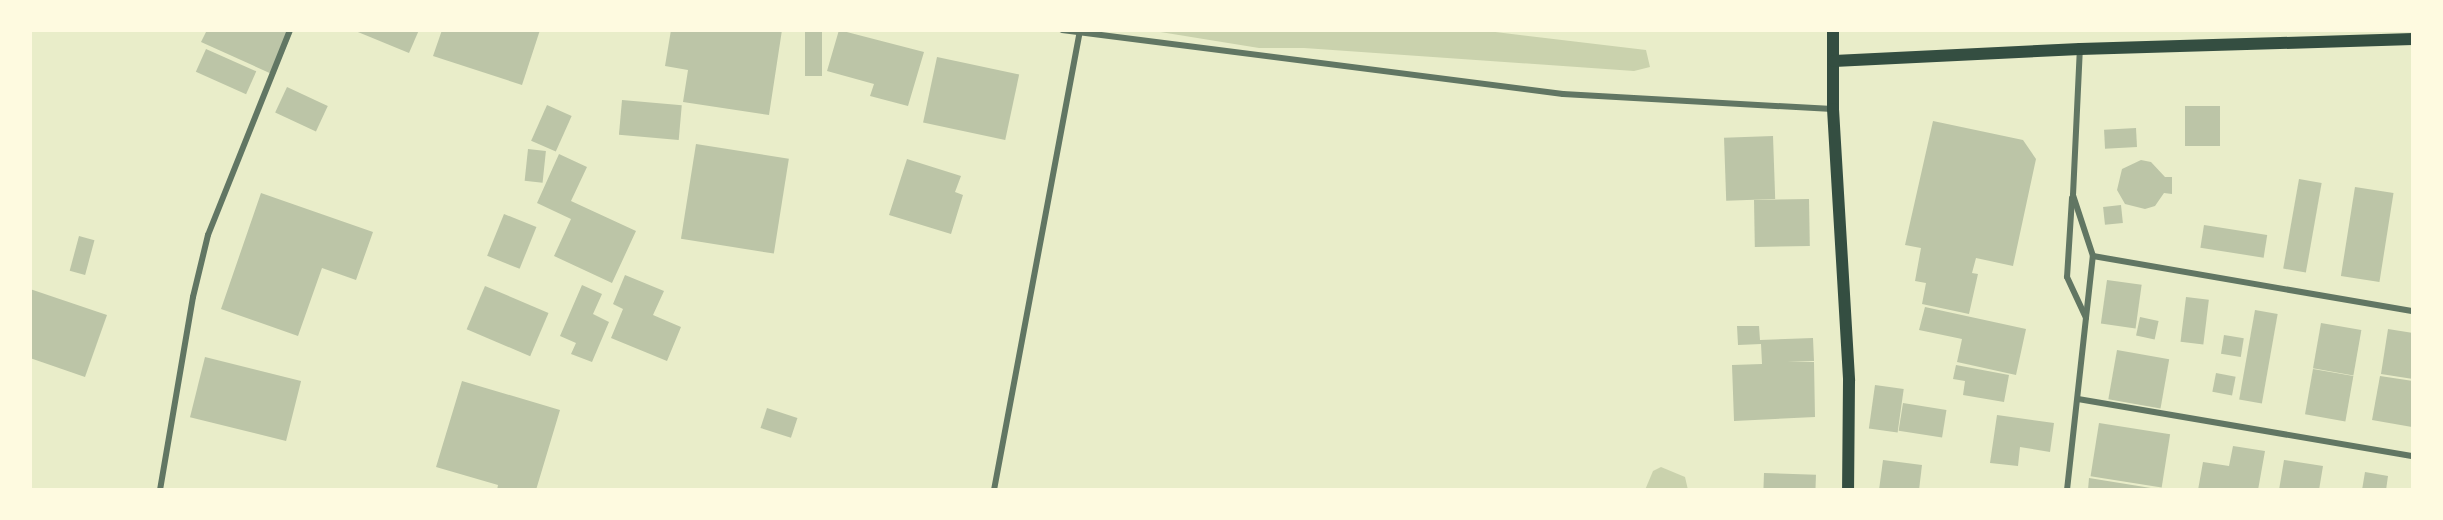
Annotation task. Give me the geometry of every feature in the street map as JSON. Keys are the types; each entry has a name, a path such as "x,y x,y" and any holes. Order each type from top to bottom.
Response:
{"main road":[{"path":"1833,30 1833,109 1849,381 1848,490"},
{"path":"1834,62 2080,49 2413,39"}],"street":[{"path":"160,490 193,297 208,235 290,30"},
{"path":"1062,30 1079,34 1563,94 1833,109"},
{"path":"994,490 1079,34"},
{"path":"2080,49 2067,276 2086,318"},
{"path":"2067,490 2093,256 2073,195"},
{"path":"2093,256 2413,311"},
{"path":"2078,399 2413,456"}],"green space":[{"path":"1148,30 1479,30 1646,50 1650,67 1634,71 1304,48 1259,48"},
{"path":"1661,467 1685,477 1688,490 1645,490 1653,471"}],"building":[{"path":"207,30 293,31 274,75 201,42"},
{"path":"353,30 419,30 409,53"},
{"path":"442,30 540,30 522,85 433,56"},
{"path":"671,30 782,30 769,115 683,102 688,70 665,66"},
{"path":"805,30 822,30 822,76 805,76"},
{"path":"839,30 924,52 908,106 870,96 874,84 827,71"},
{"path":"206,49 256,71 246,94 196,72"},
{"path":"937,57 1019,74 1005,140 923,123"},
{"path":"287,87 328,106 316,131 275,112"},
{"path":"622,100 682,105 679,140 619,135"},
{"path":"547,105 572,116 556,152 531,141"},
{"path":"2185,106 2220,106 2220,146 2185,146"},
{"path":"1933,121 2023,140 2036,159 2013,266 1976,258 1972,273 1978,274 1969,314 1922,304 1926,283 1915,281 1921,248 1905,245"},
{"path":"2136,128 2137,147 2105,149 2104,130"},
{"path":"1773,136 1775,199 1726,201 1724,138"},
{"path":"696,144 789,159 774,254 681,239"},
{"path":"528,149 546,151 543,183 525,181"},
{"path":"559,154 587,167 571,201 636,231 612,283 554,256 571,219 537,203"},
{"path":"907,159 961,176 955,192 963,195 951,234 889,215"},
{"path":"2141,160 2151,162 2165,177 2172,177 2172,194 2164,193 2155,206 2145,209 2125,204 2117,190 2122,169"},
{"path":"2299,179 2322,183 2306,273 2283,269"},
{"path":"2355,187 2394,193 2379,282 2341,276"},
{"path":"261,193 373,232 356,280 322,268 298,336 221,309"},
{"path":"1809,199 1810,246 1755,247 1754,200"},
{"path":"2121,205 2123,223 2105,225 2103,207"},
{"path":"504,214 536,227 520,269 487,256"},
{"path":"2204,225 2267,235 2264,258 2200,248"},
{"path":"79,236 94,240 85,275 70,271"},
{"path":"625,275 664,291 653,315 681,327 667,361 611,338 623,309 613,304"},
{"path":"2107,280 2142,285 2136,328 2101,324"},
{"path":"582,285 602,294 593,314 609,322 592,362 571,354 576,343 560,336"},
{"path":"485,286 549,313 530,356 467,329"},
{"path":"30,289 107,315 85,377 30,358"},
{"path":"2186,297 2209,300 2203,344 2181,342"},
{"path":"1925,307 2026,329 2016,375 1957,362 1962,339 1919,330"},
{"path":"2255,310 2278,314 2262,404 2239,400"},
{"path":"2140,317 2159,321 2155,340 2136,336"},
{"path":"2321,323 2361,330 2353,375 2313,368"},
{"path":"1737,326 1759,326 1760,340 1813,338 1814,361 1787,362 1814,362 1815,417 1734,421 1732,365 1762,364 1761,344 1738,345"},
{"path":"2388,329 2413,333 2413,379 2381,374"},
{"path":"2224,335 2244,338 2241,357 2221,354"},
{"path":"2117,350 2169,359 2161,408 2108,399"},
{"path":"205,357 301,381 286,441 190,417"},
{"path":"1956,365 2009,375 2004,402 1963,395 1965,381 1953,379"},
{"path":"2313,369 2353,376 2345,421 2305,414"},
{"path":"2216,373 2236,377 2232,395 2212,392"},
{"path":"2380,376 2413,381 2412,427 2372,420"},
{"path":"462,381 560,410 536,490 497,490 498,485 436,467"},
{"path":"1875,385 1904,389 1898,433 1869,429"},
{"path":"1903,403 1946,410 1942,438 1899,431"},
{"path":"767,408 797,418 791,438 761,428"},
{"path":"1997,415 2054,423 2050,452 2020,447 2018,466 1990,463"},
{"path":"2099,423 2170,434 2162,488 2091,476"},
{"path":"2233,446 2265,451 2258,490 2198,490 2203,462 2229,466"},
{"path":"1883,460 1922,465 1919,490 1879,490"},
{"path":"2284,460 2323,466 2319,490 2279,490"},
{"path":"2365,472 2388,476 2386,490 2362,490"},
{"path":"1764,473 1816,475 1815,490 1763,490"},
{"path":"2089,478 2157,489 2157,490 2088,490"}]}
